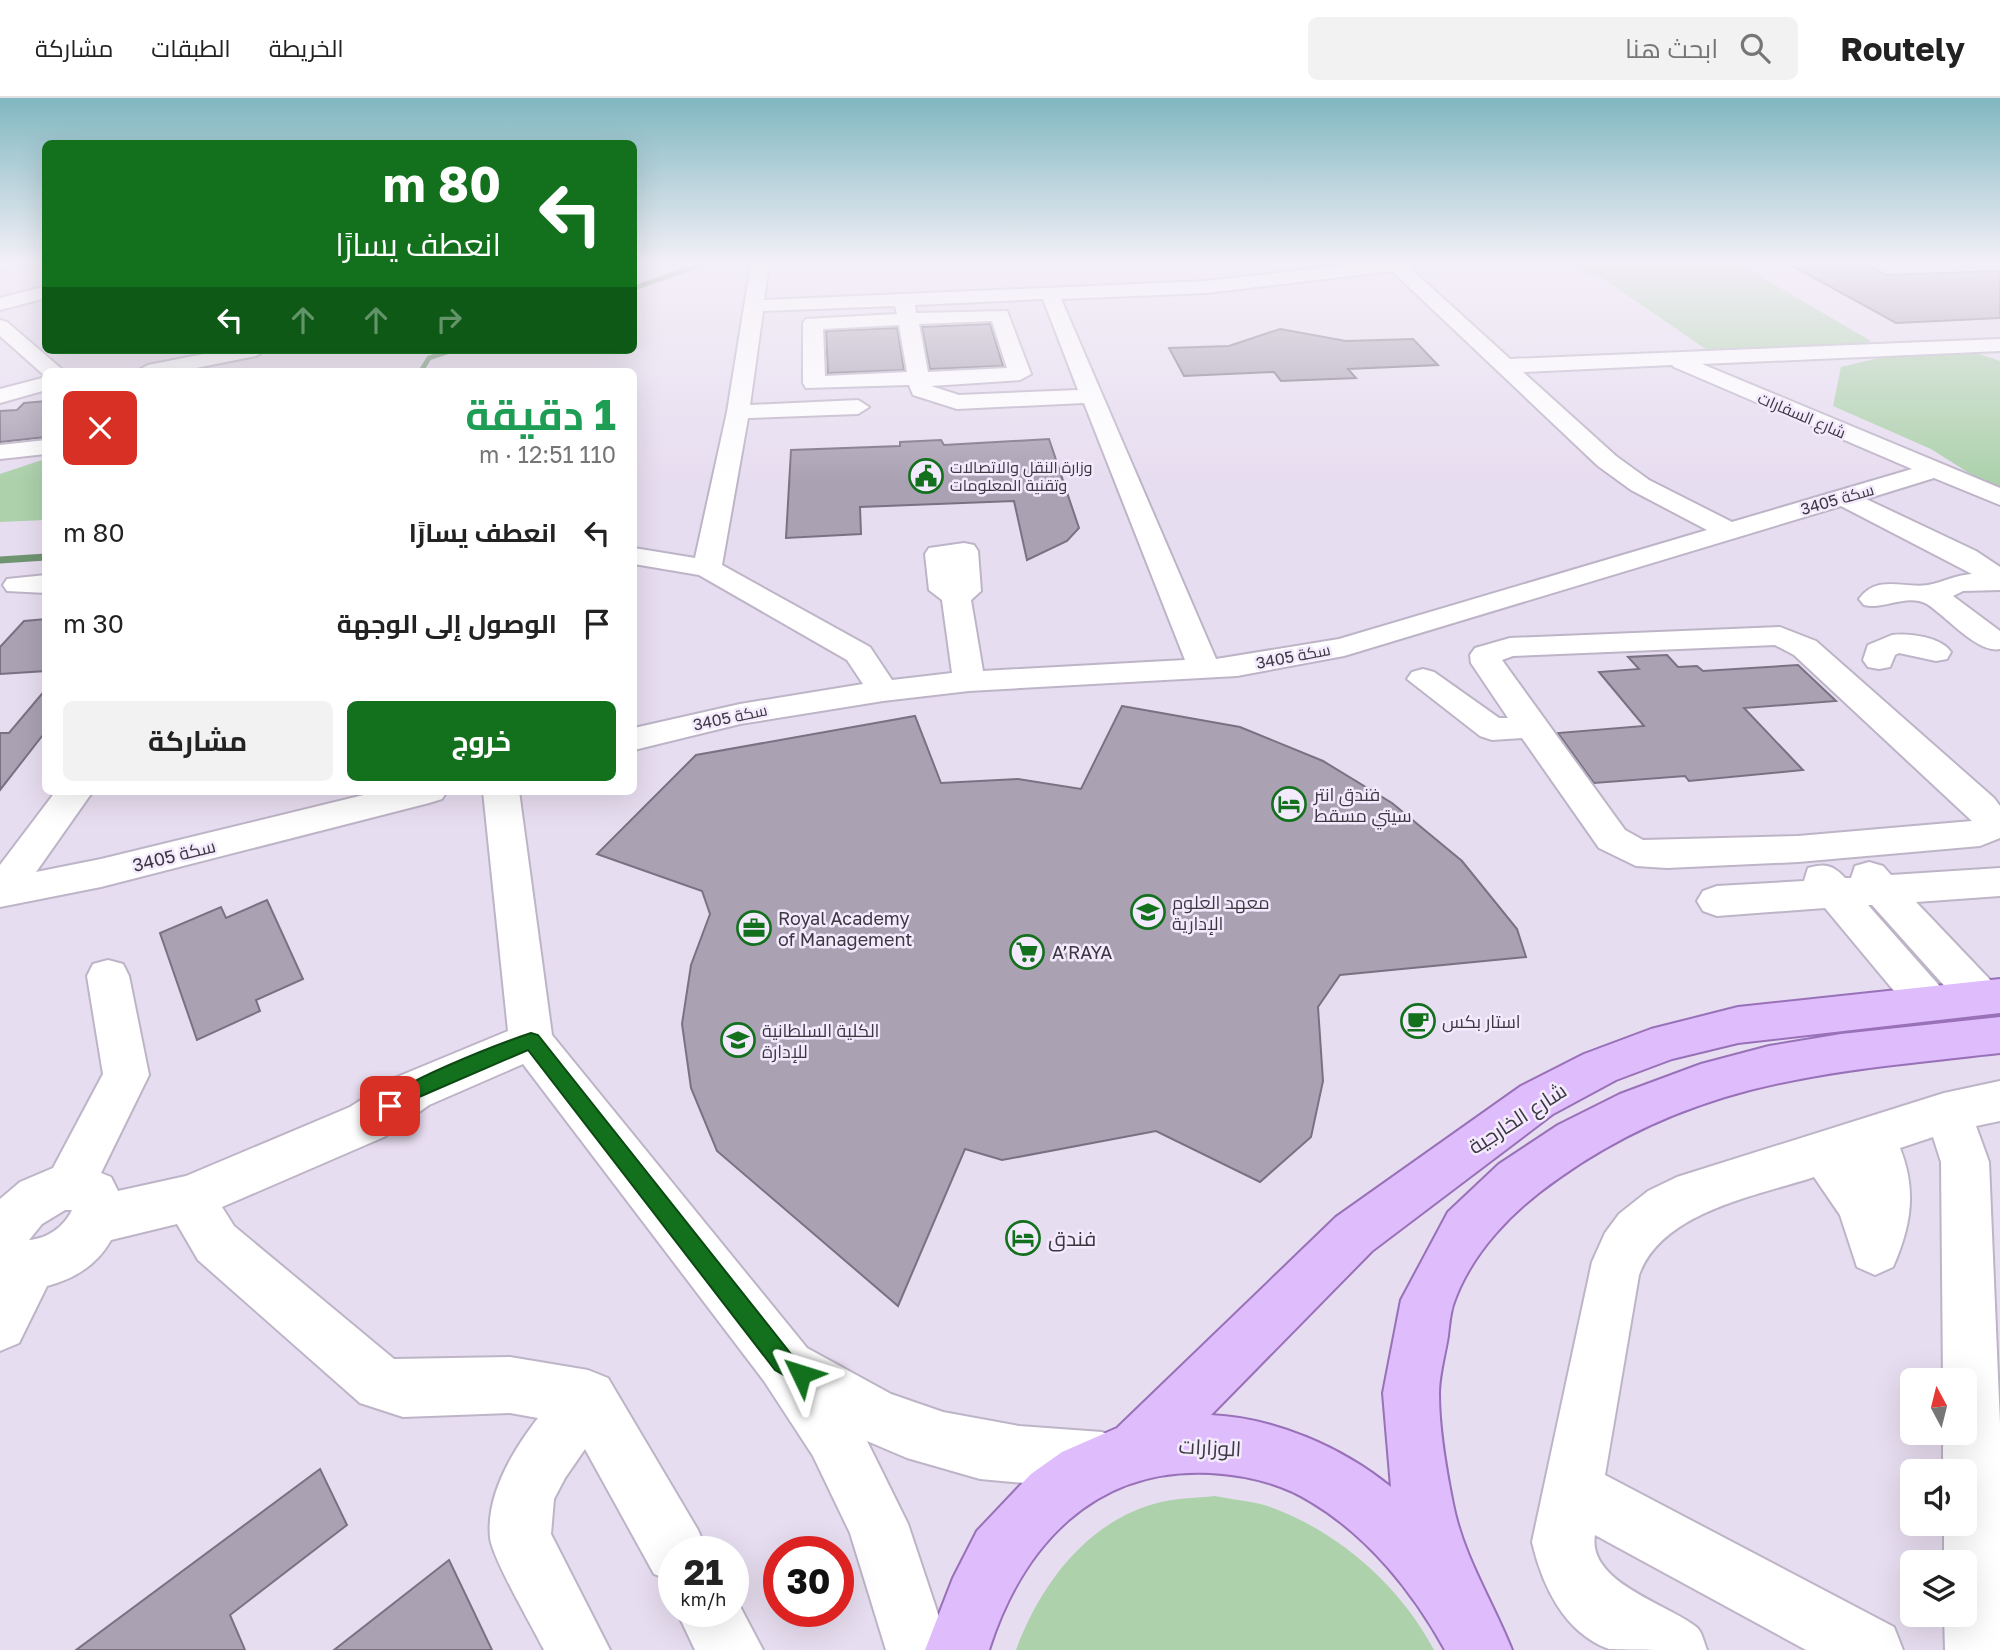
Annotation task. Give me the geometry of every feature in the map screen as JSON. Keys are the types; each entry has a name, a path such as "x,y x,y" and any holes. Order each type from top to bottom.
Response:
{"main road":[{"name":"شارع الخارجية","path":"1122,1455 1354,1234 1537,1100 1600,1067 1679,1040 1738,1025 1929,1003 1994,1010"},
{"path":"1474,1636 1423,1506 1411,1393 1427,1300 1466,1229 1516,1180 1575,1140 1636,1108 1701,1083 1769,1065 1841,1053 1994,1010"},
{"name":"الوزارات","path":"957,1650 970,1610 1000,1550 1040,1504 1086,1470 1122,1455 1191,1441 1247,1447 1304,1467 1358,1500 1410,1546 1474,1636"}],"street":[{"path":"11,336 49,368"},
{"path":"707,568 738,412 749,336"},
{"path":"813,336 814,383 942,336"},
{"path":"869,336 939,356"},
{"path":"872,336 1020,374 1007,336"},
{"path":"890,358 940,336"},
{"path":"1067,336 1204,668"},
{"path":"1474,336 1607,461 1640,485 1729,531"},
{"path":"913,347 957,402 1092,396"},
{"path":"738,412 891,403 913,347"},
{"name":"شارع السفارات","path":"1504,366 1994,348"},
{"path":"813,351 839,360"},
{"path":"988,354 1013,353"},
{"path":"163,368 235,354"},
{"name":"شارع السفارات","path":"1672,359 1932,471 2000,497"},
{"path":"0,396 42,384"},
{"path":"0,452 42,447"},
{"name":"سكة 3405","path":"637,738 740,714 883,691 969,681 1237,667 1343,646 1932,471"},
{"path":"1844,498 1966,557 2000,580"},
{"path":"637,556 707,568 859,654 883,691"},
{"path":"1874,599 1887,593 1932,594 1958,583 2000,580"},
{"path":"17,585 42,584"},
{"path":"1932,594 1994,641"},
{"path":"956,596 969,681"},
{"path":"1764,635 1796,642 1990,818 1990,827 1980,833 1842,846 1667,855 1636,853 1612,839 1531,727 1487,663 1486,655 1510,648 1764,635"},
{"path":"1879,660 1879,652 1893,644 1913,645 1936,652"},
{"path":"1423,679 1492,729 1531,727"},
{"path":"0,893 72,795"},
{"name":"سكة 3405","path":"0,893 101,873 413,795"},
{"path":"501,795 531,1041 783,1362 833,1436 878,1524 918,1650"},
{"path":"1842,846 1994,1010"},
{"path":"1798,849 1929,1003"},
{"path":"1717,901 2000,881"},
{"path":"0,1324 7,1242 66,1252 85,1236 82,1204 126,1074 108,976"},
{"path":"82,1204 189,1198 367,1122 413,1091 531,1041"},
{"path":"1675,1650 1604,1610 1578,1587 1570,1572 1563,1542 1614,1275 1630,1237 1644,1222 1677,1200 1944,1113 2000,1101"},
{"path":"1944,1113 1957,1137 1965,1162 1977,1650"},
{"path":"1822,1152 1854,1190 1865,1210 1875,1250 1889,1209 1882,1161 1872,1136"},
{"path":"189,1198 216,1243 380,1383 403,1389 510,1385 588,1398"},
{"path":"783,1362 837,1398 898,1428 988,1452 1035,1460 1122,1455"},
{"path":"588,1398 667,1536"},
{"path":"578,1650 520,1538 525,1495 544,1457 588,1398"},
{"path":"1574,1491 1871,1650"},
{"path":"718,1627 731,1650"}],"green space":[{"path":"1687,336 1863,336 1871,341 1860,345 1707,350"},
{"path":"1973,352 2000,361 2000,488 1969,473 1931,449 1833,406 1841,367 1883,357"},
{"path":"42,460 42,520 0,522 0,474"},
{"path":"1215,1496 1273,1508 1322,1532 1344,1547 1366,1564 1404,1604 1434,1650 1016,1650 1026,1625 1053,1579 1090,1539 1111,1523 1161,1502"}],"building":[{"path":"826,336 898,336 904,370 828,373"},
{"path":"924,336 994,336 1003,366 930,369"},
{"path":"1258,336 1321,336 1346,341 1413,339 1438,365 1348,369 1356,378 1281,381 1274,372 1184,376 1169,348 1229,346"},
{"path":"42,401 42,437 0,442 0,411 17,410 24,403"},
{"name":"وزارة النقل والاتصالات وتقنية المعلومات","path":"1049,439 1079,528 1067,541 1027,560 1014,501 860,507 861,534 786,538 791,450 900,446 900,442 941,440 944,445"},
{"path":"42,619 42,671 0,674 0,647 24,621"},
{"path":"1667,655 1678,667 1697,666 1703,671 1798,665 1836,701 1744,708 1803,770 1689,781 1685,776 1594,783 1558,733 1644,726 1599,672 1639,669 1628,657"},
{"path":"42,694 42,736 0,790 0,733 9,733"},
{"path":"1122,706 1240,727 1323,761 1392,803 1462,861 1517,929 1526,957 1340,975 1318,1007 1323,1081 1311,1137 1260,1182 1156,1131 1002,1160 965,1149 898,1306 717,1151 691,1088 682,1024 691,965 710,914 702,891 597,854 696,755 915,716 941,783 1018,779 1081,789"},
{"path":"267,900 303,979 256,1000 260,1011 197,1040 160,933 221,907 226,918"},
{"path":"320,1469 347,1525 230,1615 245,1650 76,1650"},
{"path":"449,1560 492,1650 334,1650"}],"waterway":[{"path":"423,368 429,358 441,354"},
{"path":"0,560 42,557"}],"place":[{"name":"وزارة النقل والاتصالات وتقنية المعلومات","path":"926,476"},
{"name":"فندق انتر سيتي مسقط","path":"1289,804"},
{"name":"معهد العلوم الإدارية","path":"1148,912"},
{"name":"Royal Academy of Management","path":"754,928"},
{"name":"A’RAYA","path":"1027,952"},
{"name":"استار بكس","path":"1418,1021"},
{"name":"الكلية السلطانية للإدارة","path":"738,1040"},
{"name":"فندق","path":"1023,1238"}],"route":[{"path":"390,1106 413,1091 531,1041 783,1362 801,1374"}]}
